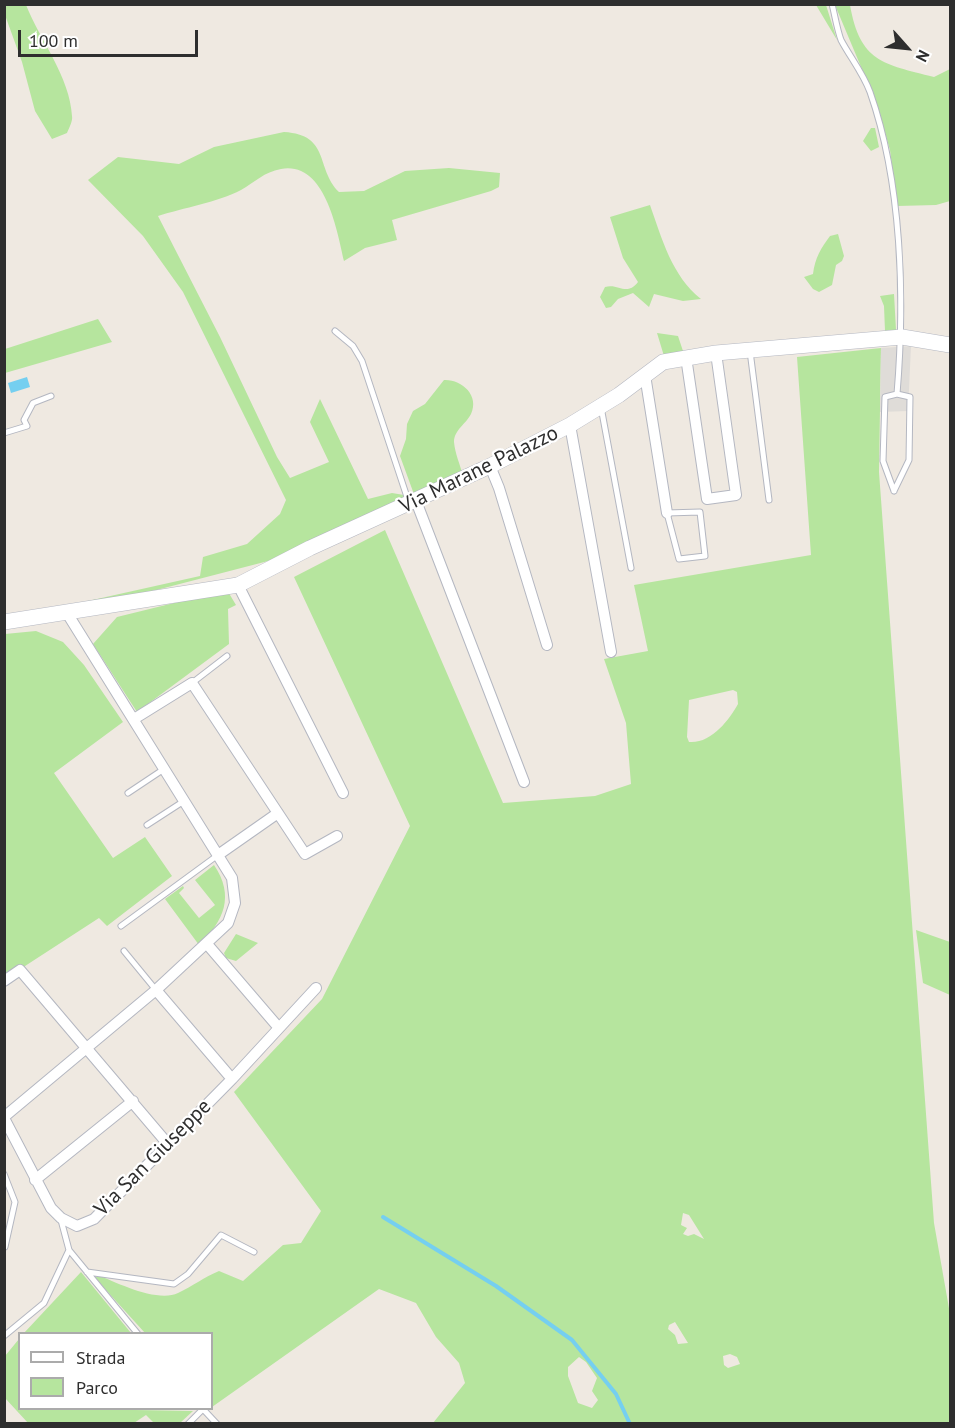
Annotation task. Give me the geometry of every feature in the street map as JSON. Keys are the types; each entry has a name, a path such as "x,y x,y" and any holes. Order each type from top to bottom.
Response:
{"main road":[{"name":"Via Marane Palazzo","path":"4,622 238,585 310,548 490,466 570,425 663,362 750,349 902,337 951,345"}],"street":[{"path":"686,357 707,499 736,495 716,353"},
{"path":"645,375 667,513"},
{"path":"570,425 611,652"},
{"path":"490,466 499,488 547,645"},
{"path":"413,503 524,782"},
{"path":"238,585 343,793"},
{"path":"61,1218 51,1208 35,1180 4,1117 156,990 207,944 228,923 235,903 232,878 67,613"},
{"path":"134,719 192,683 305,854 337,836"},
{"path":"218,855 278,813"},
{"path":"207,944 279,1028"},
{"path":"4,981 20,970 167,1143"},
{"name":"Via San Giuseppe","path":"61,1218 77,1226 94,1219 232,1079 316,988"},
{"path":"156,990 232,1079"},
{"path":"35,1180 133,1101"}],"lane":[{"path":"832,4 840,38 869,90 886,152 896,218 902,337 897,394"},
{"path":"335,331 354,346 362,361 413,503"},
{"path":"750,349 769,500"},
{"path":"897,394 910,397 910,428 909,460 894,491 883,461 885,397 897,394"},
{"path":"4,433 27,426 24,420 33,403 51,396"},
{"path":"601,406 631,568"},
{"path":"700,512 705,556 679,559 667,513 700,512"},
{"path":"192,683 227,656"},
{"path":"128,793 164,769"},
{"path":"147,825 184,801"},
{"path":"121,926 218,855"},
{"path":"124,951 156,990"},
{"path":"4,1174 15,1202 5,1247"},
{"path":"61,1218 69,1250 136,1332"},
{"path":"87,1272 174,1284 188,1274 221,1235 254,1252"},
{"path":"4,1336 44,1303 69,1250"},
{"path":"188,1424 202,1410"},
{"path":"204,1410 217,1424"}],"green space":[{"path":"5,4 26,5 60,73 70,101 72,116 67,133 52,139 35,111 22,62 5,15"},
{"path":"816,5 826,5 837,40"},
{"path":"835,5 850,5 860,38 868,49 888,64 934,77 950,69 950,201 936,205 897,206 890,150 877,105"},
{"path":"871,128 875,128 879,147 871,151 863,141"},
{"path":"284,132 299,134 316,146 332,183 339,192 364,191 405,171 449,168 500,173 499,187 491,191 392,220 397,240 365,248 344,261 333,216 326,200 318,186 296,169 275,170 232,194 158,216 220,337 277,457 290,478 329,462 310,422 320,399 368,499 392,493 404,495 406,503 272,560 118,600 79,603 200,576 203,557 247,544 280,514 286,500 183,292 143,236 88,180 118,157 179,164 214,147"},
{"path":"650,205 675,268 691,290 701,299 683,301 654,294 649,307 633,293 618,299 611,307 606,308 600,297 605,287 630,289 638,282 623,258 610,217"},
{"path":"838,234 844,256 842,261 836,265 832,285 819,292 813,289 804,277 813,274 817,258 824,245 830,236"},
{"path":"894,294 896,330 885,331 884,306 880,296"},
{"path":"98,319 112,342 5,373 5,349"},
{"path":"657,333 678,336 683,351 664,356"},
{"path":"881,348 879,472 934,1223 950,1314 950,1423 433,1423 465,1383 459,1363 436,1337 416,1303 379,1289 213,1406 213,1332 144,1332 95,1278 98,1275 149,1294 170,1295 219,1271 243,1281 283,1245 301,1243 321,1211 234,1092 322,999 410,826 294,577 385,530 503,803 595,796 631,784 626,723 604,659 648,651 634,585 811,555 797,357","holes":["733,690 737,692 738,704 730,717 712,735 697,742 689,742 687,737 689,700","683,1213 689,1215 704,1239 694,1234 688,1236 683,1234 687,1228 681,1225","675,1322 688,1343 678,1344 675,1335 668,1329 669,1325","730,1354 737,1357 740,1364 728,1368 724,1365 723,1356","579,1357 586,1362 597,1378 592,1391 598,1400 592,1408 578,1403 568,1376 568,1367"]},
{"path":"444,380 462,385 473,401 471,414 458,431 454,442 463,475 415,497 400,456 406,439 407,424 413,411 425,404"},
{"path":"227,590 236,605 228,609 229,644 137,712 93,644 117,617"},
{"path":"36,631 63,642 84,665 123,722 54,773 113,858 145,837 172,876 107,926 99,918 5,979 5,634"},
{"path":"214,865 224,887 224,908 215,927 199,945 165,899 183,886 184,888 179,893 199,918 215,905 195,880"},
{"path":"916,930 950,942 950,995 923,983"},
{"path":"236,934 258,943 236,961 226,958 224,953"},
{"path":"81,1272 130,1332 25,1332"},
{"path":"18,1340 18,1410 193,1411 180,1423 154,1423 146,1415 134,1423 28,1423 5,1398 5,1356"}],"shaded area":[{"path":"911,346 908,411 880,412 881,348"}],"water":[{"path":"27,377 30,387 11,393 8,383"}],"waterway":[{"path":"383,1217 496,1286 572,1340 616,1394 630,1424"}]}
